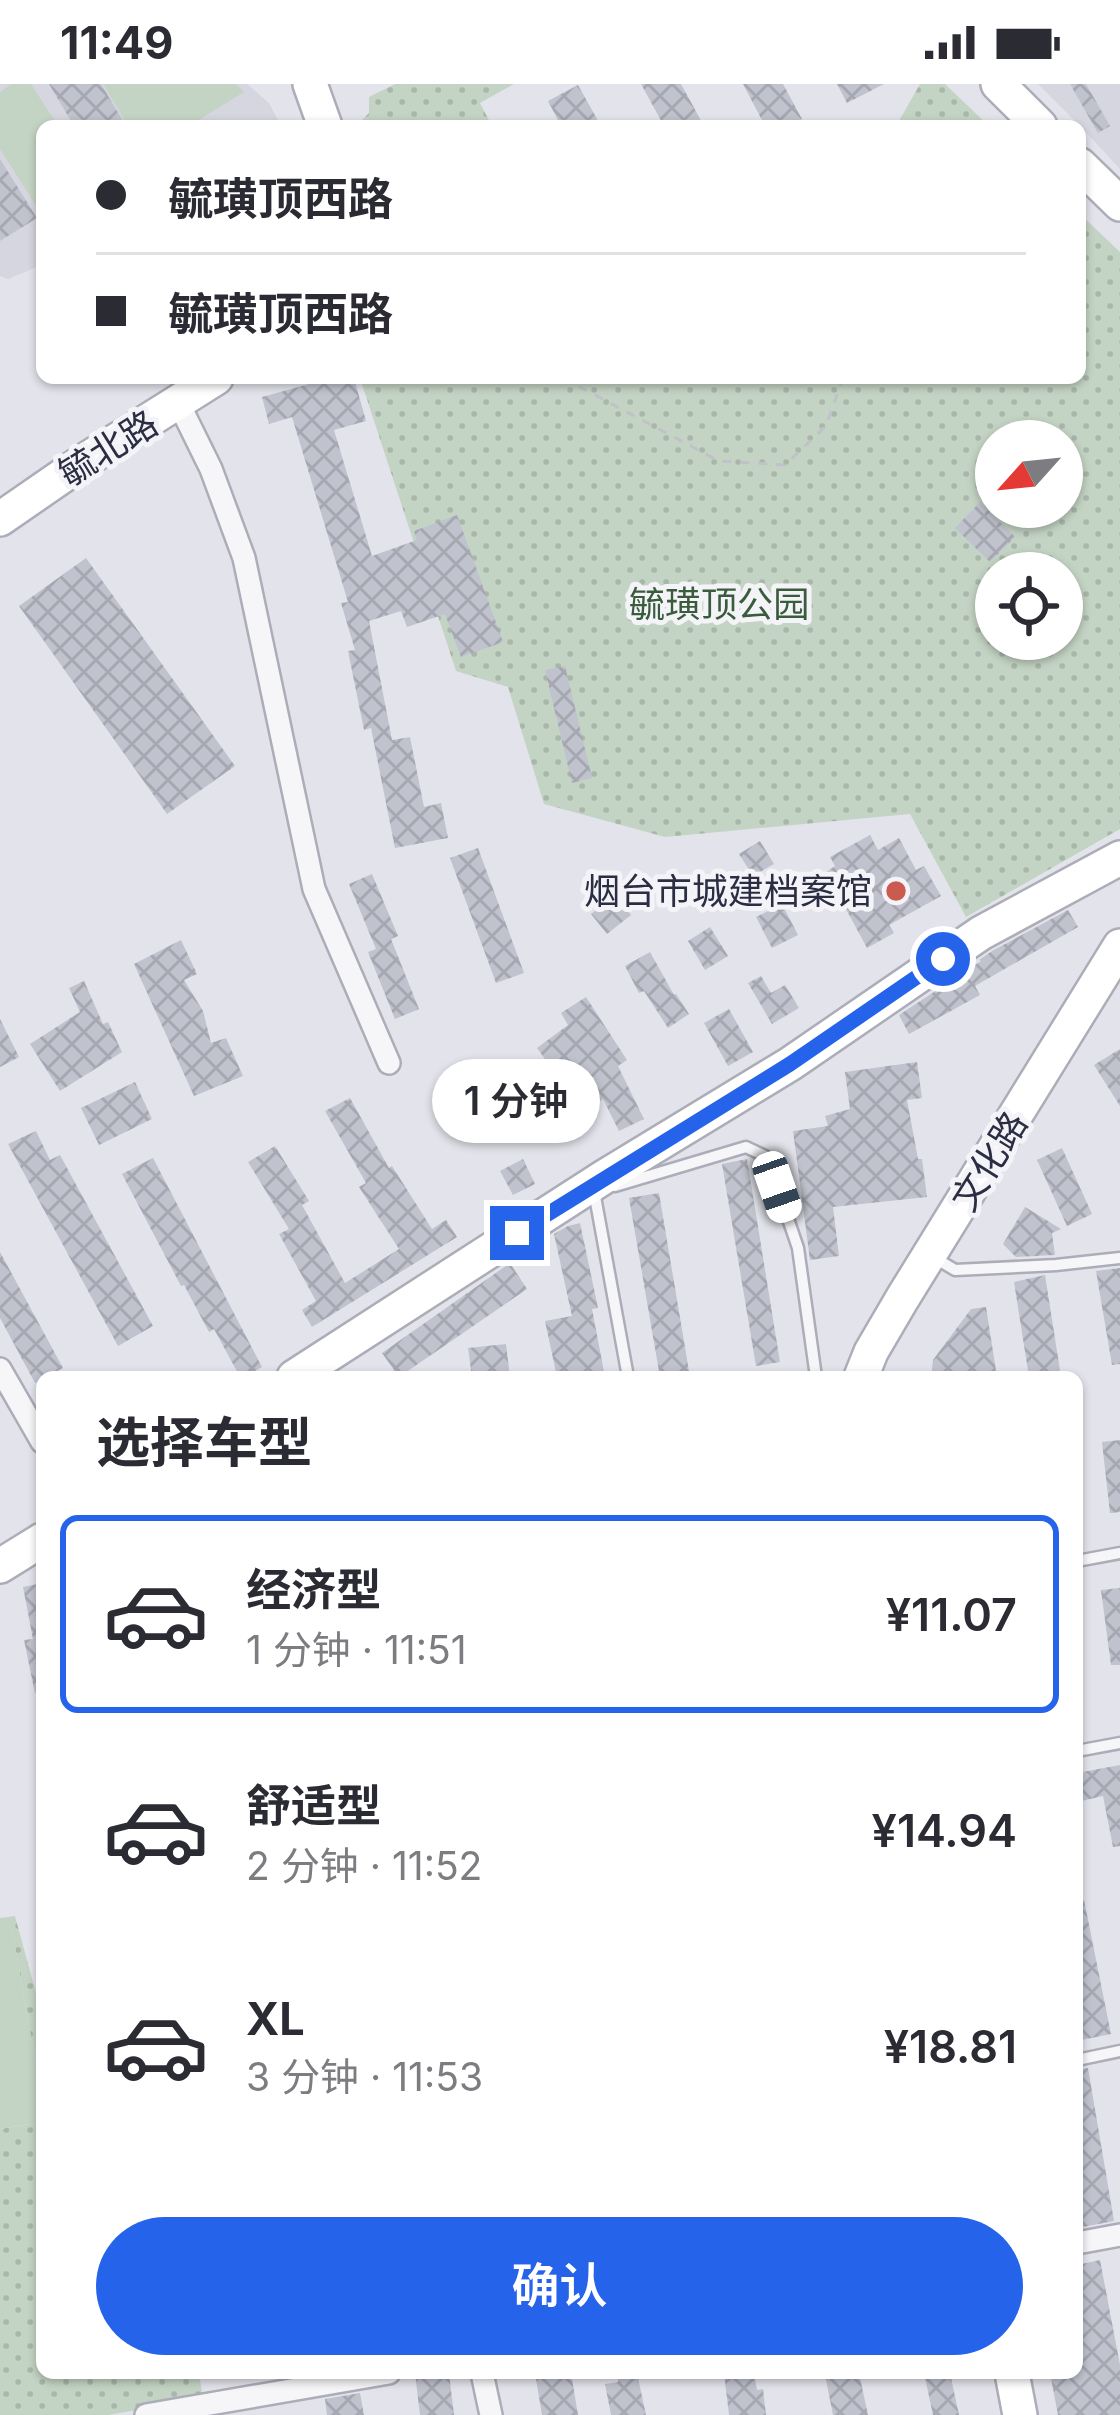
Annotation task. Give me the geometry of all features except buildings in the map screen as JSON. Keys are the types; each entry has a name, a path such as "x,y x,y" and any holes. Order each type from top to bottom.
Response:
{"street":[{"path":"310,84 323,120"},
{"path":"1086,171 1120,204"},
{"name":"毓北路","path":"0,519 207,384"},
{"path":"178,404 211,469 244,559 314,889 389,1063"},
{"path":"303,1371 790,1064 981,933 1120,858"},
{"name":"文化路","path":"863,1371 1120,946"},
{"path":"0,1370 36,1432"},
{"path":"0,1566 36,1544"},
{"path":"1083,2242 1120,2234"},
{"path":"146,2415 354,2379"},
{"path":"483,2379 491,2415"},
{"path":"1013,2379 1019,2414"}],"lane":[{"path":"554,1209 594,1191 746,1147 767,1156 798,1248 815,1371"},
{"path":"594,1191 627,1371"},
{"path":"930,1255 955,1270 1120,1258"},
{"path":"1083,1560 1120,1553"},
{"path":"1083,1749 1120,1744"},
{"path":"1083,2059 1120,2051"}],"path":[{"path":"574,384 719,461 785,465 826,426 841,384"}],"shaded area":[{"path":"0,84 247,84 269,103 278,120 36,120 36,267 8,279 0,276"},
{"path":"1038,84 1120,84 1120,169 1086,132 1086,120 1074,120"}],"green space":[{"path":"12,84 31,84 54,120 36,120 36,206 0,149 0,92"},
{"path":"103,84 236,84 244,92 199,120 124,120"},
{"path":"395,84 514,84 480,103 489,120 362,120 369,113 369,97"},
{"path":"920,84 945,84 983,120 900,120"},
{"name":"毓璜顶公园","path":"1086,220 1120,252 1120,829 966,917 910,814 665,837 544,804 508,687 456,671 362,384 1086,384"},
{"path":"15,1916 36,1993 36,2066 12,1929 0,1930 0,1918"},
{"path":"12,1928 36,2066 36,2123 0,2129 0,1930"},
{"path":"36,2123 36,2379 200,2379 203,2399 108,2415 0,2415 0,2129"}],"place":[{"name":"烟台市城建档案馆","path":"896,891"}],"route":[{"path":"517,1233 790,1064 943,959"}]}
